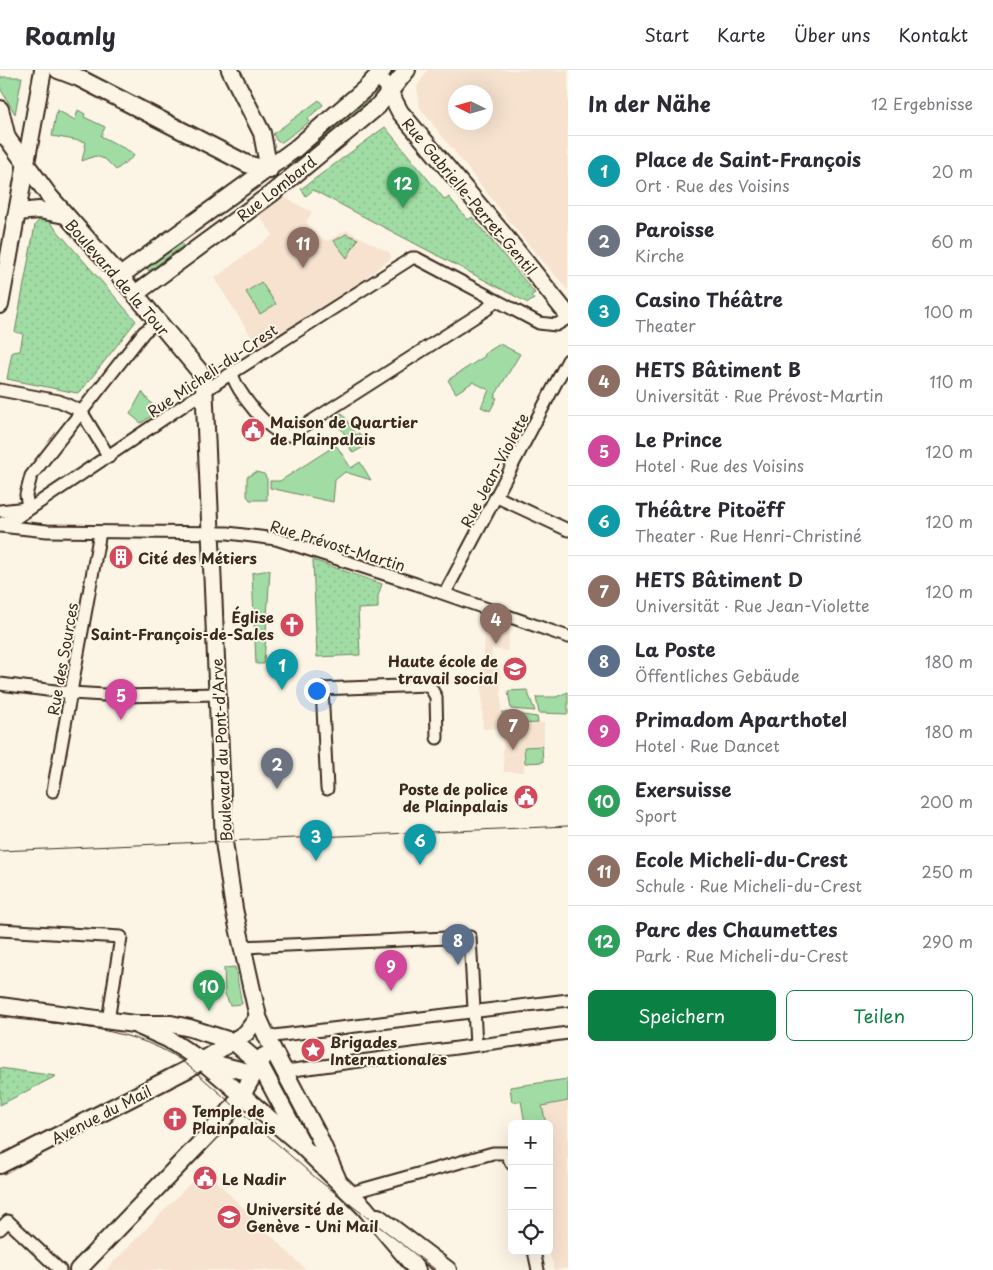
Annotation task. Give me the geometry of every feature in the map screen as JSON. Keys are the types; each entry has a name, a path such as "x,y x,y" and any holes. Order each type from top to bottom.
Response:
{"main road":[{"path":"0,305 4,271 18,212 43,70"},
{"path":"60,70 247,164 269,170 282,184"},
{"path":"230,70 262,133 269,170"},
{"name":"Rue Lombard","path":"135,294 282,184 378,106 407,70"},
{"name":"Rue Lombard","path":"120,276 250,181 269,170 341,110 381,71"},
{"name":"Rue Gabrielle-Perret-Gentil","path":"381,71 389,93 400,112 469,192 568,317"},
{"path":"0,109 3,136"},
{"name":"Boulevard de la Tour","path":"3,136 65,215 120,276 200,374 206,390"},
{"path":"18,212 44,210 65,215"},
{"name":"Boulevard du Pont-d'Arve","path":"206,390 210,532 226,854 242,947 258,1017 268,1041 294,1086 337,1178"},
{"path":"0,1006 134,1024 186,1027 234,1042 268,1041 260,1069 226,1116 78,1270"},
{"path":"234,1042 246,1033 258,1017"},
{"path":"134,1024 173,1042 202,1061 303,1147 337,1178 364,1207 417,1270"},
{"path":"186,1027 205,1042 202,1061"},
{"path":"234,1042 260,1069 275,1090 303,1147"},
{"name":"Avenue du Mail","path":"0,1165 202,1061 234,1042"},
{"path":"202,1061 286,1071"},
{"path":"242,1095 255,1084 261,1082 275,1090"},
{"path":"364,1207 448,1270"}],"street":[{"name":"Rue Micheli-du-Crest","path":"0,525 16,518 28,508 109,458 206,390 412,258 416,258 495,300"},
{"path":"232,373 234,382 241,394 273,430 283,434 294,433 487,309 495,300 548,325 556,325 568,317"},
{"path":"28,508 26,495 31,476 144,332 158,322"},
{"name":"Rue Jean-Violette","path":"445,594 568,360"},
{"path":"0,390 59,402 81,411 109,458"},
{"path":"497,497 568,530"},
{"name":"Rue Micheli-du-Crest","path":"0,511 28,508"},
{"name":"Rue Prévost-Martin","path":"0,525 47,531 210,532 276,539 445,594 568,637"},
{"name":"Rue des Sources","path":"53,791 100,532"},
{"path":"0,684 71,693 121,696 218,694"},
{"path":"327,789 320,689 429,685 435,692 438,738"},
{"path":"0,930 70,936 121,937 108,1021"},
{"path":"242,947 470,937 476,1045"},
{"path":"268,1041 285,1034 568,1000"},
{"path":"286,1071 568,1033"},
{"path":"350,1193 493,1153 506,1153 508,1157"},
{"path":"4,1225 60,1270"},
{"path":"535,1255 538,1270"}],"shaded area":[{"path":"427,70 568,70 568,290 522,237 420,108 417,87"},
{"path":"284,197 312,212 306,222 318,236 327,241 347,230 390,253 391,258 364,279 258,347 214,278 273,235 259,215"},
{"path":"486,619 510,627 507,651 492,649 491,665 483,665"},
{"path":"481,669 500,669 502,725 544,723 544,745 523,746 524,772 504,772 502,728 483,729"},
{"path":"568,1101 568,1268 554,1270 550,1255 553,1255 553,1120 545,1120 542,1106"},
{"name":"Université de Genève - Uni Mail","path":"204,1169 306,1270 106,1270"}],"green space":[{"path":"0,77 22,77 15,114 0,88"},
{"path":"367,97 369,100 304,156 302,154"},
{"path":"319,100 323,105 307,119 309,122 282,142 277,141 273,134"},
{"path":"57,110 75,120 78,110 85,114 84,117 105,127 101,136 131,152 134,156 116,170 105,159 95,156 82,161 86,142 52,136"},
{"path":"385,127 445,200 449,197 468,220 472,217 535,293 531,296 534,299 528,303 313,190 306,196 301,189"},
{"path":"47,219 136,321 81,391 77,393 7,379 12,352 20,351 23,334 15,332 35,225 39,220"},
{"path":"346,234 358,239 347,258 334,241"},
{"path":"181,243 183,246 149,271 147,268"},
{"path":"261,282 276,304 260,314 246,292"},
{"path":"500,344 520,354 494,397 497,398 490,411 481,407 489,390 473,382 456,393 448,380"},
{"path":"142,392 158,412 141,423 130,414"},
{"path":"342,413 356,435 359,433 367,445 353,453 348,445 351,443 334,419"},
{"path":"336,445 351,468 360,462 371,480 345,472 335,480 333,502 270,488 270,481 280,481"},
{"path":"256,472 264,474 267,479 267,500 250,500 247,496 247,477"},
{"path":"313,560 382,584 378,596 378,608 358,609 360,655 317,657"},
{"path":"270,570 264,664 256,664 252,573"},
{"path":"527,690 535,711 511,709 508,691"},
{"path":"568,692 568,714 539,713 536,697 556,697"},
{"path":"502,712 537,717 538,723 502,725"},
{"path":"542,746 543,762 525,763 524,747"},
{"path":"235,967 242,1004 230,1005 225,994 224,968"},
{"path":"0,1068 56,1076 0,1105"},
{"path":"568,1079 568,1101 542,1106 545,1120 524,1120 521,1101 512,1102 510,1087"}],"tram line":[{"path":"0,851 568,826"},
{"path":"0,1017 75,1026 124,1035 170,1053 190,1067 317,1179 436,1270"}],"place":[{"name":"Parc des Chaumettes","path":"403,208"},
{"name":"Ecole Micheli-du-Crest","path":"303,268"},
{"name":"Maison de Quartier de Plainpalais","path":"253,430"},
{"name":"Cité des Métiers","path":"121,557"},
{"name":"Église Saint-François-de-Sales","path":"292,625"},
{"name":"HETS Bâtiment B","path":"496,644"},
{"name":"Haute école de travail social","path":"515,669"},
{"name":"Place de Saint-François","path":"282,690"},
{"name":"Le Prince","path":"121,720"},
{"name":"HETS Bâtiment D","path":"513,750"},
{"name":"Paroisse","path":"277,789"},
{"name":"Poste de police de Plainpalais","path":"526,797"},
{"name":"Casino Théâtre","path":"316,861"},
{"name":"Théâtre Pitoëff","path":"420,865"},
{"name":"La Poste","path":"458,965"},
{"name":"Primadom Aparthotel","path":"391,991"},
{"name":"Exersuisse","path":"209,1011"},
{"name":"Brigades Internationales","path":"313,1050"},
{"name":"Temple de Plainpalais","path":"175,1119"},
{"name":"Le Nadir","path":"205,1178"},
{"name":"Université de Genève - Uni Mail","path":"229,1217"}]}
